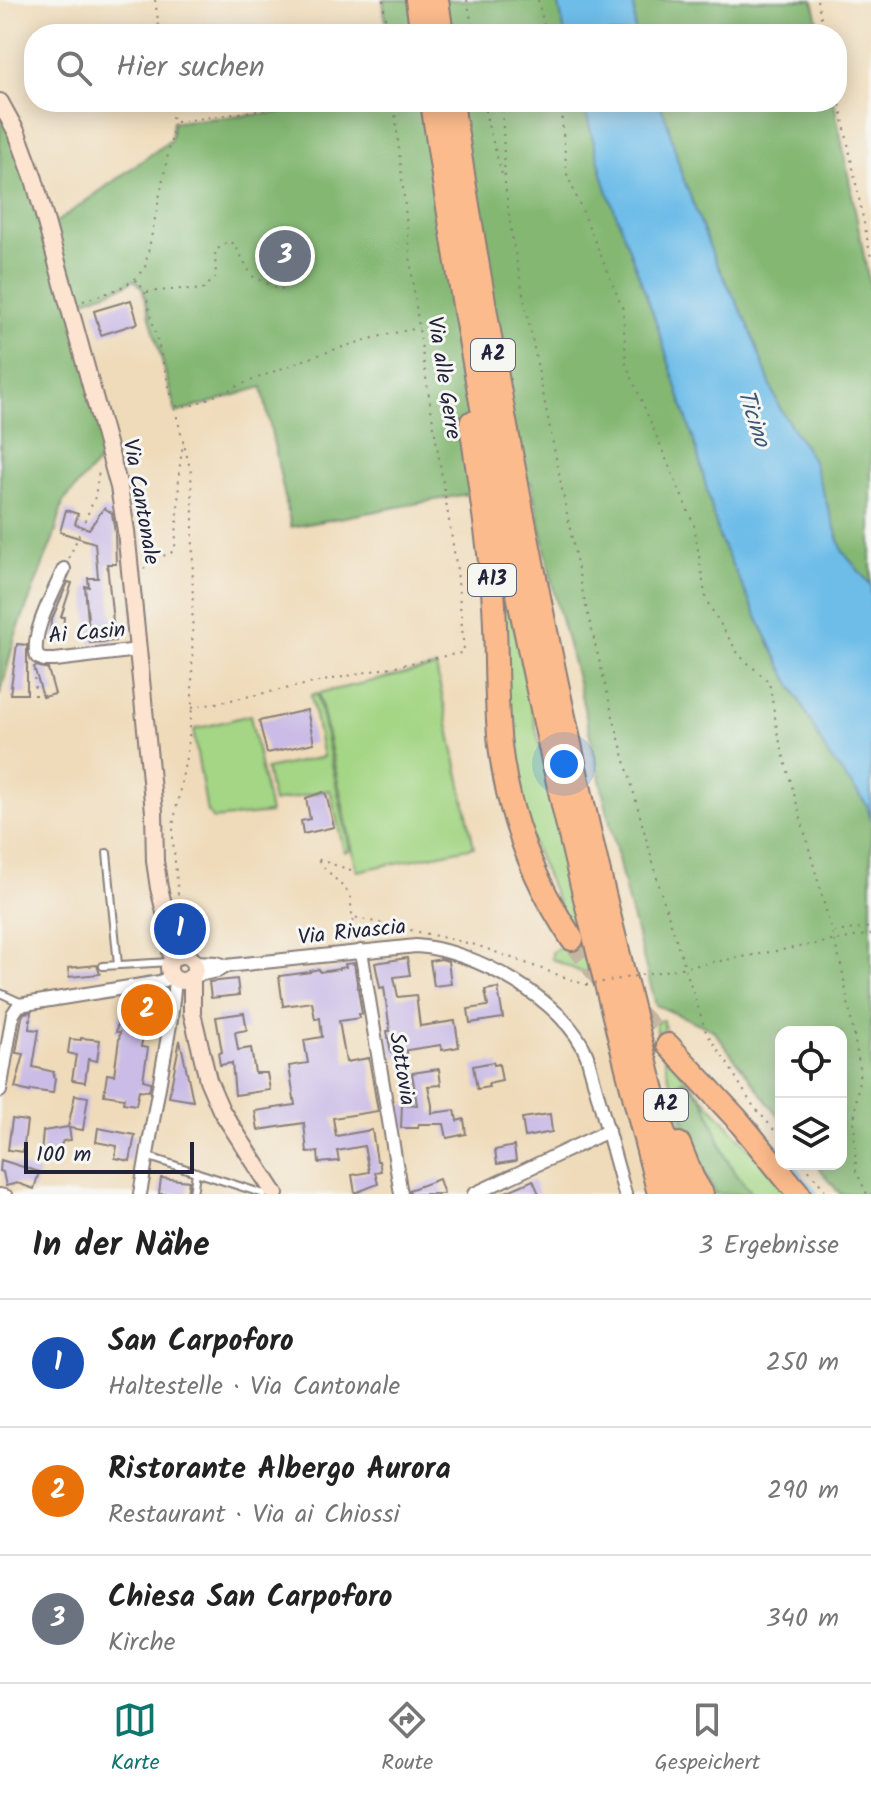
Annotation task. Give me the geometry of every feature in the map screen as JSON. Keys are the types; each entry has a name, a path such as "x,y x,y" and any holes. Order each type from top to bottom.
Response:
{"highway":[{"path":"417,0 421,24"},
{"path":"437,0 441,24"},
{"name":"A2","path":"433,112 460,280 512,562 551,750 659,1194"},
{"name":"A2","path":"454,112 495,367 541,607 592,840 679,1194"},
{"name":"A13","path":"460,280 453,300 491,573 498,725 505,781 528,858 572,939"},
{"name":"A2","path":"635,1014 682,1153 702,1194"},
{"path":"668,1045 736,1118 799,1194"}],"main road":[{"name":"Via Cantonale","path":"0,102 27,156 119,487 153,803 155,861 204,1071 230,1125 275,1194"}],"street":[{"name":"Ai Casin","path":"64,569 39,628 35,647 37,657 55,660 138,650"},
{"name":"Via Rivascia","path":"22,1004 160,982 180,967 217,971 226,966 361,951 416,946 445,950 487,967 532,992 559,1015 579,1039 587,1056 625,1194"},
{"name":"Sottovia","path":"361,951 401,1194"},
{"path":"140,1194 180,967"},
{"path":"0,1091 13,1014 22,1004"},
{"path":"171,1019 192,1013"},
{"path":"474,1194 608,1131"}],"lane":[{"path":"107,853 118,965"},
{"path":"103,966 180,967"},
{"path":"0,993 22,1004"},
{"path":"146,1156 264,1194"},
{"path":"193,1194 196,1172"},
{"path":"0,1192 8,1194"}],"path":[{"path":"155,0 159,24"},
{"path":"383,0 386,24"},
{"path":"467,0 472,24"},
{"path":"538,0 544,24"},
{"path":"817,0 823,24"},
{"path":"70,305 123,286 143,271 173,122 172,112"},
{"path":"173,122 245,112"},
{"name":"Via alle Gerre","path":"192,708 463,652 465,647 457,570 419,328 395,112"},
{"path":"486,112 505,184"},
{"path":"502,112 505,184 512,238 583,594 612,713 661,893 706,1032 751,1103 775,1131"},
{"path":"561,112 567,174 623,309 626,364 694,525 706,600 739,655 769,682 778,735 842,969 860,1069 854,1122 856,1171 867,1194"},
{"path":"842,112 871,258"},
{"path":"145,292 202,290 216,277 215,251 227,242 235,245 252,276 283,289 284,286 270,269"},
{"path":"135,280 145,292 191,472 192,708 173,826 181,914 180,921 169,925"},
{"path":"174,406 190,406 282,369 381,335 419,328"},
{"path":"131,587 148,564 157,557 171,553 175,547 183,441"},
{"path":"64,569 95,497 99,460"},
{"path":"35,696 34,667 37,657"},
{"path":"351,870 316,859 350,894 353,917"},
{"path":"833,932 871,927"},
{"path":"586,985 871,934"},
{"path":"809,1170 828,1194"}],"green space":[{"path":"383,0 813,0 819,24 386,24"},
{"path":"0,102 48,228 171,140 173,122 286,112 836,112 871,292 871,1194 840,1194 821,1170 847,1170 847,1026 775,1026 775,1111 713,1030 656,1005 627,898 531,482 291,527 262,387 176,413 142,287 134,280 71,305 110,449 63,502 56,531 15,637 0,696"},
{"path":"499,563 581,930 567,924 511,792"},
{"path":"436,667 474,847 357,871 319,693"},
{"path":"317,693 350,850 344,852 330,790 273,802 266,769 323,757 311,695"},
{"path":"250,715 270,813 213,819 207,812 195,729"},
{"path":"581,933 592,977 552,959 552,952"},
{"path":"663,1020 672,1063 790,1194 753,1194 726,1158 703,1099 678,1084 686,1127 702,1169 717,1194 712,1194 683,1132 655,1022"},
{"path":"682,1080 699,1094 728,1163 753,1194 717,1194 714,1190 686,1126 678,1084"}],"water":[{"path":"558,0 634,0 635,24 563,24"},
{"name":"Ticino","path":"586,112 663,112 681,172 714,258 748,324 778,405 812,459 843,552 871,585 871,821 867,805 828,755 720,540 696,448 656,322 605,184"}],"building":[{"path":"290,246 292,250 297,247 301,256 275,271 268,256"},
{"path":"131,300 138,323 101,335 94,311"},
{"path":"104,508 112,513 115,533 116,564 107,564 115,641 90,643 85,586 89,587 88,578 98,578 95,543 60,532 66,510 78,514 75,524 89,529"},
{"path":"68,582 72,583 61,617 64,617 63,632 56,632 49,641 51,621"},
{"path":"17,644 27,645 27,694 10,694"},
{"path":"36,666 48,669 55,694 43,697"},
{"path":"307,710 314,743 267,753 259,721"},
{"path":"323,792 334,827 303,834 301,821 310,819 306,798"},
{"path":"407,958 410,975 394,977 398,997 416,995 420,1026 455,1021 459,1047 442,1050 441,1045 407,1050 407,1056 395,1058 391,1053 384,987 380,988 375,963"},
{"path":"430,961 448,961 451,984 434,986"},
{"path":"354,963 362,1014 359,1014 360,1018 339,1021 346,1062 369,1058 378,1111 333,1118 336,1136 372,1130 381,1171 375,1172 378,1184 355,1193 352,1175 369,1172 364,1146 337,1151 339,1161 319,1163 318,1152 307,1153 304,1123 258,1130 255,1111 295,1105 289,1066 308,1063 304,1040 322,1037 320,1018 315,1019 312,1002 283,1006 279,976 339,969 346,967 345,964"},
{"path":"97,965 100,974 69,977 68,968"},
{"path":"237,979 239,995 211,998 209,982"},
{"path":"498,988 503,1018 470,1023 468,1009 488,1006 485,990"},
{"path":"129,996 149,1001 141,1047 148,1048 143,1080 151,1082 149,1091 139,1090 136,1105 123,1103 124,1098 104,1095 107,1074 114,1075 120,1032 116,1032 119,1015 124,1016"},
{"path":"31,1012 29,1029 39,1030 33,1067 54,1072 53,1093 15,1088 24,1054 16,1053 22,1017 24,1013"},
{"path":"244,1013 247,1030 235,1032 238,1050 251,1048 255,1073 267,1073 270,1090 235,1095 232,1063 220,1065 218,1053 222,1052 216,1017"},
{"path":"70,1039 100,1040 97,1061 88,1059 85,1082 72,1080 76,1055 68,1053"},
{"path":"180,1040 190,1086 193,1101 169,1097"},
{"path":"493,1062 494,1065 499,1064 502,1081 477,1089 473,1066"},
{"path":"439,1069 441,1085 428,1086 432,1113 455,1110 457,1121 464,1119 466,1134 447,1138 444,1124 401,1128 402,1104 417,1105 412,1073"},
{"path":"75,1095 88,1097 83,1130 69,1128 71,1140 63,1141 56,1155 41,1154 43,1131 68,1127"},
{"path":"550,1114 552,1132 525,1137 522,1118"},
{"path":"12,1119 27,1121 23,1152 8,1150"},
{"path":"98,1128 135,1135 130,1161 115,1158 117,1146 96,1142"},
{"path":"514,1146 516,1161 497,1164 495,1150"},
{"path":"1,1160 39,1172 34,1189 17,1183 6,1186 3,1172 0,1171"},
{"path":"161,1178 189,1181 187,1194 159,1194"},
{"path":"439,1179 444,1194 410,1194 409,1190"},
{"path":"533,1180 539,1194 501,1194 522,1185"}],"waterway":[{"path":"711,1070 775,1144"},
{"path":"797,1170 817,1194"}],"tunnel":[{"path":"572,939 601,978 668,1045"}],"place":[{"name":"Chiesa San Carpoforo","path":"285,256"},
{"name":"San Carpoforo","path":"180,929"},
{"name":"Ristorante Albergo Aurora","path":"147,1010"}]}
